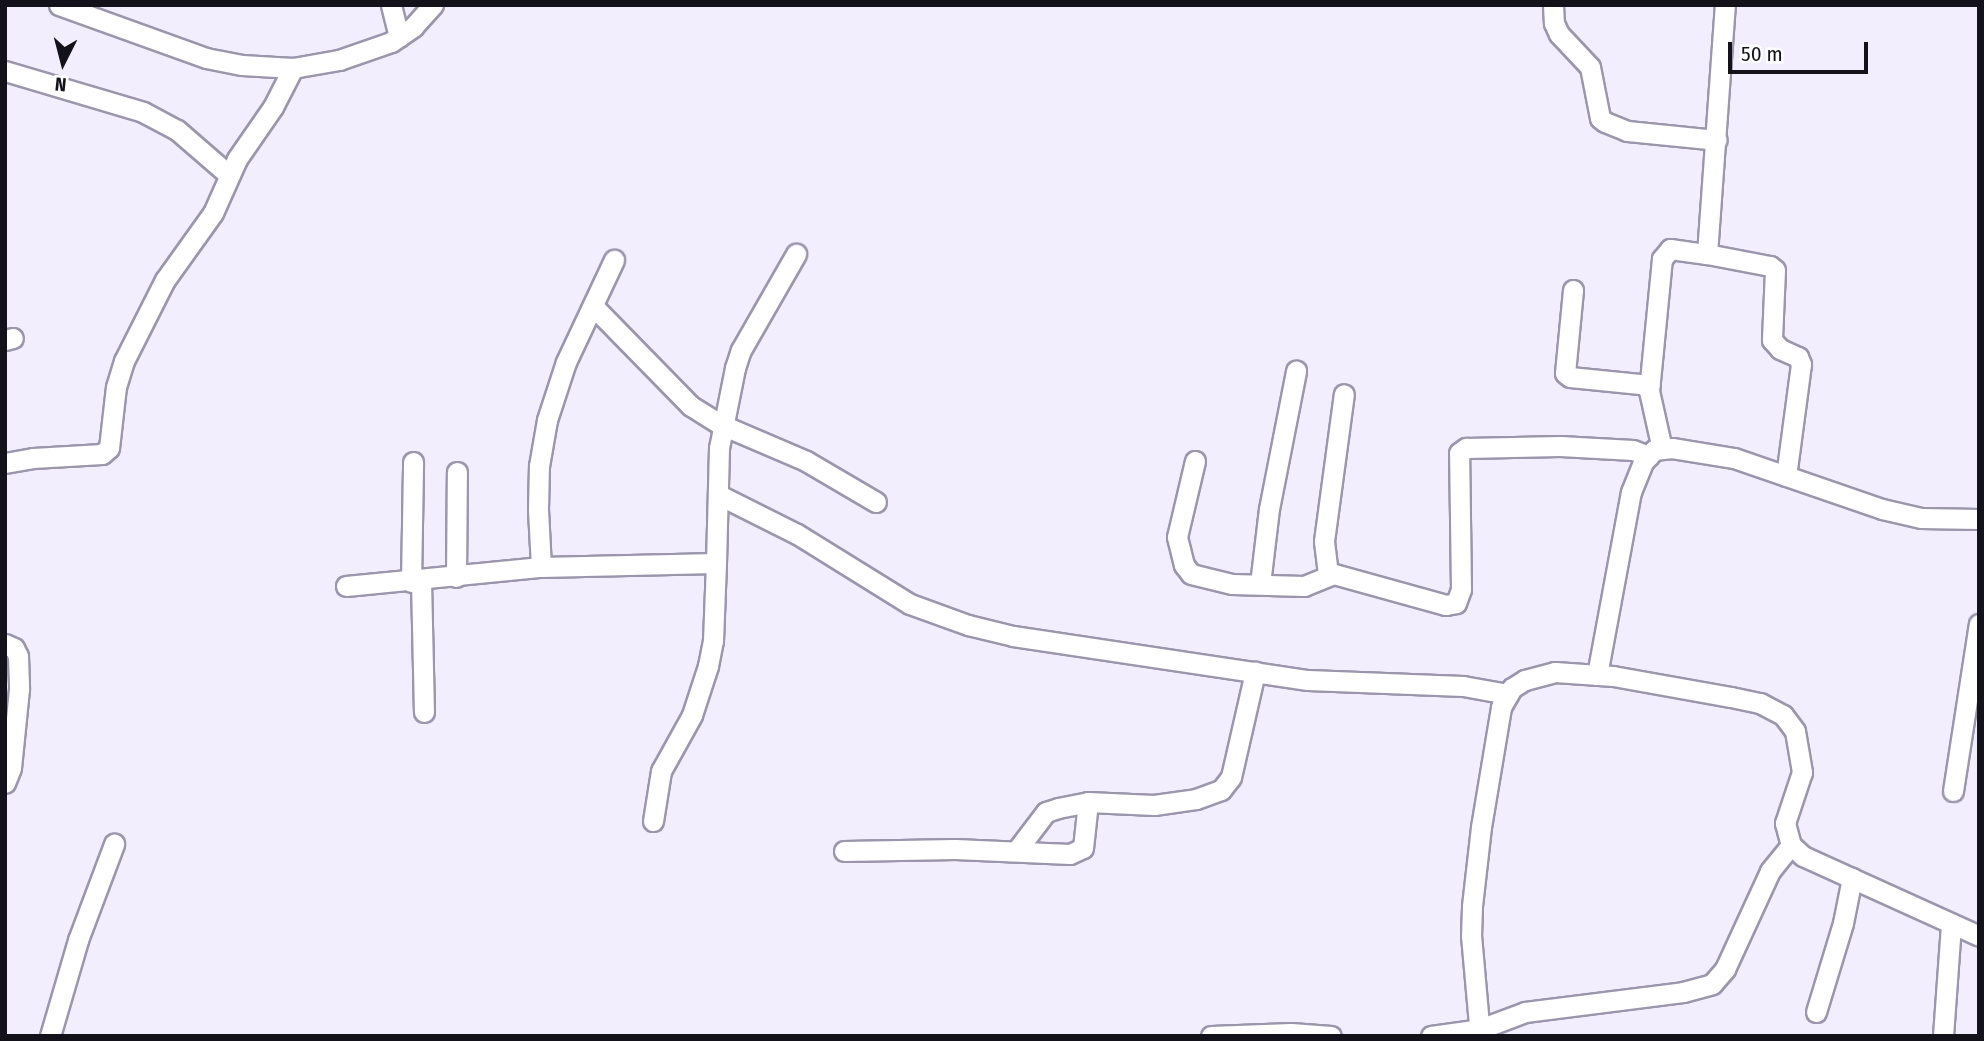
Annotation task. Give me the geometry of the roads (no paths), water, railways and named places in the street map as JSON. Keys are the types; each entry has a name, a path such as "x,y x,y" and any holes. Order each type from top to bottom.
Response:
{"street":[{"path":"59,5 206,58 242,65 293,68 339,60 399,37 433,5"},
{"path":"391,5 399,37"},
{"path":"1553,5 1554,23 1559,34 1590,67 1600,118 1627,131 1717,140"},
{"path":"1707,254 1725,5"},
{"path":"5,463 106,452 111,440 119,373 165,279 213,213 229,175 293,68"},
{"path":"5,71 143,112 177,130 229,175"},
{"path":"1655,452 1650,385 1665,252 1670,249 1707,254 1770,266 1775,270 1772,340 1780,349 1798,357 1801,363 1786,475"},
{"path":"653,821 661,771 692,715 713,642 722,425 738,359 796,254"},
{"path":"541,567 539,466 547,420 566,362 614,260"},
{"path":"1573,290 1565,373 1570,377 1650,385"},
{"path":"593,306 691,406 722,425 806,461 876,502"},
{"path":"1260,584 1269,509 1296,371"},
{"path":"1328,574 1324,541 1344,394"},
{"path":"1328,574 1446,605 1456,603 1461,589 1459,453 1466,448 1560,446 1655,452 1672,448 1734,458 1882,509 1921,519 1979,519"},
{"path":"1601,661 1631,492 1643,462 1655,452"},
{"path":"1195,461 1177,537 1184,565 1191,574 1205,580 1304,586 1316,584 1328,574"},
{"path":"413,462 416,581 424,712"},
{"path":"456,577 457,472"},
{"path":"719,495 797,534 910,604 935,615 1013,636 1308,680 1463,686 1508,694"},
{"path":"346,586 541,567 716,563"},
{"path":"1953,791 1979,624"},
{"path":"5,644 14,648 18,656 19,689 11,768 5,783"},
{"path":"1480,1032 1471,936 1472,906 1481,827 1501,707 1508,694 1525,680 1601,661 1750,701 1783,715 1795,730 1802,772 1785,822 1791,845 1803,856 1979,936"},
{"path":"1017,850 1046,812 1088,802 1154,806 1196,799 1220,790 1231,777 1255,672"},
{"path":"844,851 1017,850 1078,853 1083,848 1088,802"},
{"path":"50,1036 78,940 114,844"},
{"path":"1431,1036 1480,1032 1525,1012 1683,992 1712,984 1725,969 1770,871 1791,845"},
{"path":"1816,1012 1843,923 1852,878"},
{"path":"1943,1036 1951,924"},
{"path":"1210,1036 1278,1033 1331,1036"}]}
